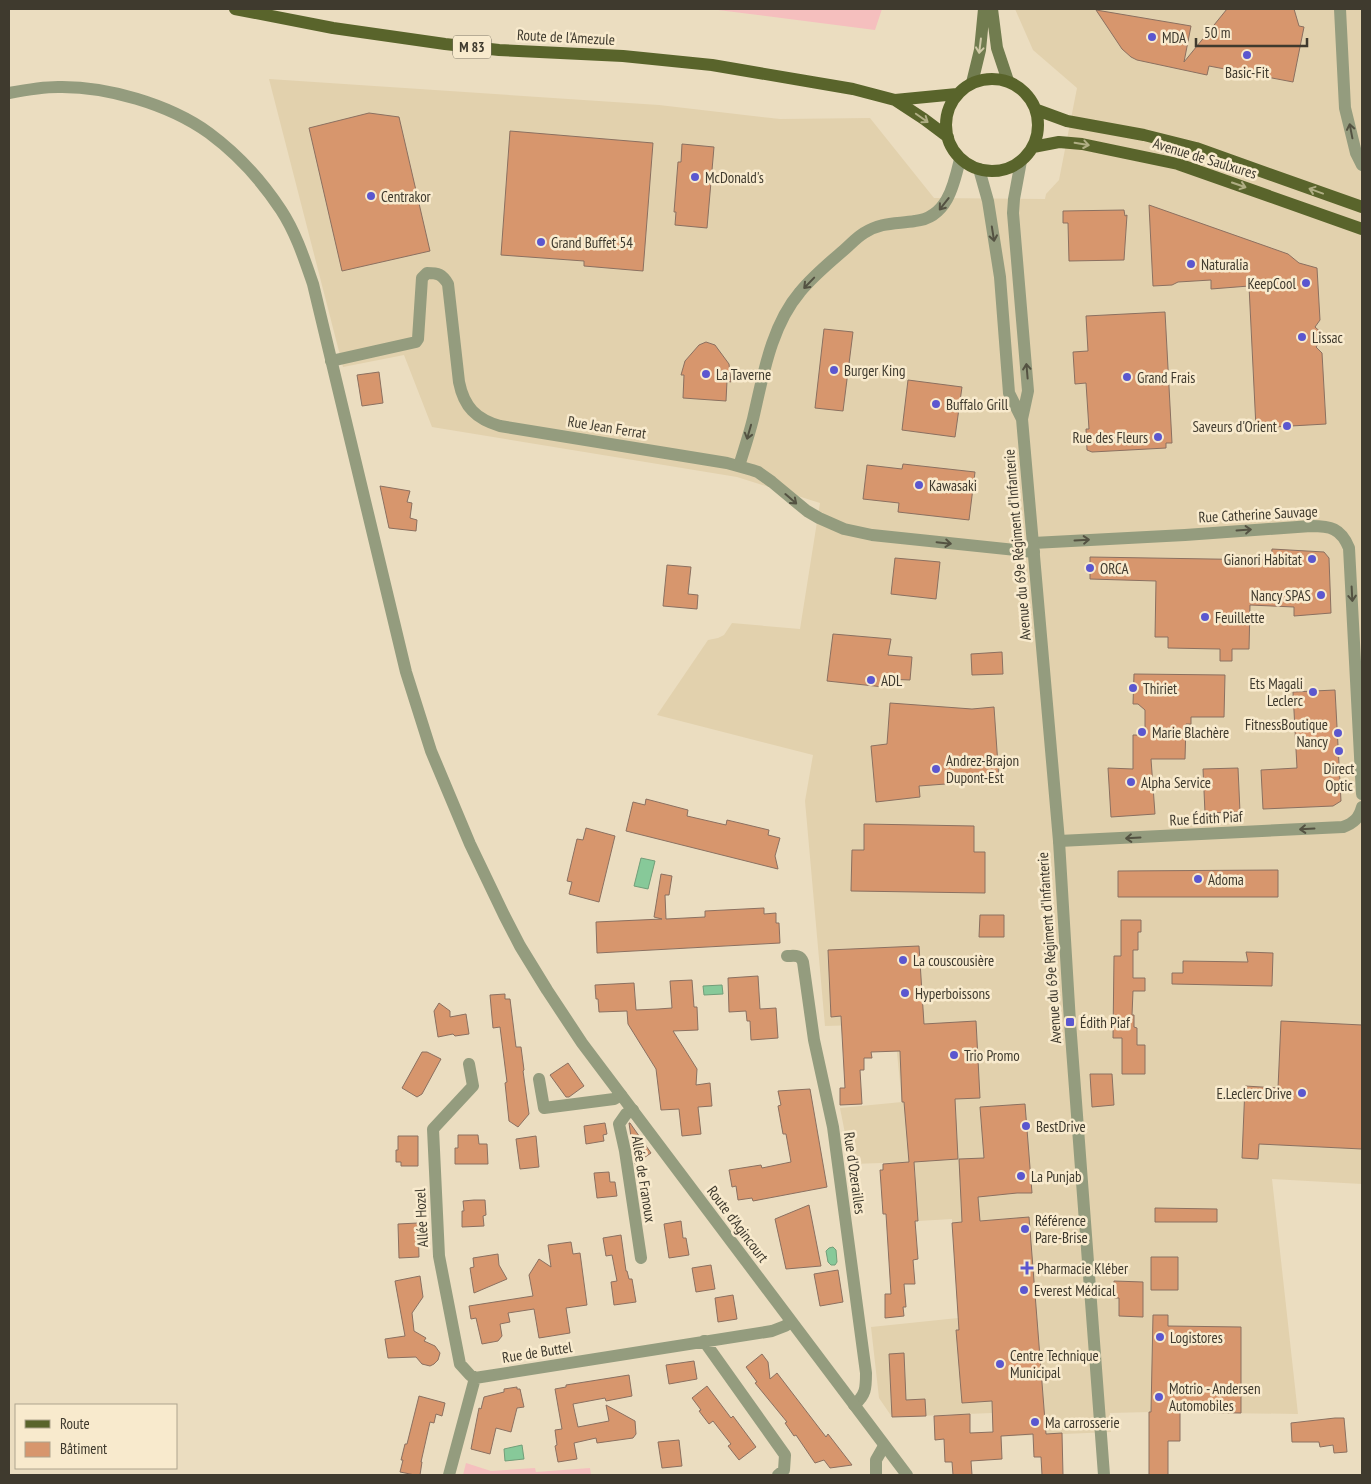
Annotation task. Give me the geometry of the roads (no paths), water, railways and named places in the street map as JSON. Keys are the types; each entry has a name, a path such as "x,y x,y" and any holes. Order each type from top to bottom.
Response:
{"main road":[{"name":"Route de l'Amezule","path":"235,9 333,28 445,44 499,50 623,56 712,65 844,88 895,100 957,94"},
{"path":"972,83 980,50 984,9"},
{"path":"992,9 997,48 1008,80"},
{"path":"989,78 1008,80 1026,92 1037,110 1038,135 1033,147 1021,161 1011,167 990,171 979,169 960,159 951,146 946,126 947,114 957,94 972,83 989,78"},
{"name":"Route de l'Amezule","path":"895,100 948,137"},
{"name":"Avenue de Saulxures","path":"1037,110 1060,119 1144,135 1196,148 1362,207"},
{"name":"Avenue de Saulxures","path":"1033,147 1059,142 1082,144 1178,164 1362,228"}],"street":[{"path":"1340,9 1345,108 1356,153 1362,165"},
{"name":"Route d'Agincourt","path":"9,93 29,89 59,87 92,89 124,95 177,114 208,132 230,151 249,170 281,211 292,229 312,284 406,672 431,751 482,871 520,946 582,1043 906,1475"},
{"path":"739,466 770,351 787,311 800,292 822,269 864,233 879,226 924,220 932,216 950,195 960,159"},
{"name":"Avenue du 69e Régiment d'Infanterie","path":"1021,161 1014,199 1014,213 1028,391 1022,419 1059,841 1070,1022 1104,1475"},
{"name":"Avenue du 69e Régiment d'Infanterie","path":"979,169 988,201 1000,277 1009,393 1022,419"},
{"name":"Rue Jean Ferrat","path":"331,361 416,342 418,339 422,278 427,273 436,274 444,277 448,284 458,382 461,392 473,412 486,421 500,426 739,466 752,470 772,482 807,511 844,529 872,535 1034,548"},
{"name":"Rue Catherine Sauvage","path":"1034,548 1175,535 1311,526 1330,527 1336,530 1342,535 1349,548 1362,794"},
{"name":"Rue Édith Piaf","path":"1059,841 1343,827 1358,818 1362,806"},
{"name":"Rue d'Ozerailles","path":"787,956 802,958 814,1040 833,1127 866,1373 864,1396 854,1405"},
{"name":"Allée Hozel","path":"469,1064 473,1086 433,1129 439,1256 460,1364 475,1378"},
{"path":"539,1079 544,1108 614,1099 621,1095"},
{"name":"Allée de Franoux","path":"633,1110 626,1114 619,1124 625,1151 641,1258"},
{"name":"Rue de Buttel","path":"475,1378 772,1331 791,1322"},
{"path":"704,1341 784,1455 784,1470 778,1475"},
{"path":"449,1475 475,1378"},
{"path":"876,1475 876,1460 884,1446"}],"place":[{"name":"MDA","path":"1152,37"},
{"name":"Basic-Fit","path":"1247,55"},
{"name":"McDonald's","path":"695,177"},
{"name":"Centrakor","path":"371,196"},
{"name":"Grand Buffet 54","path":"541,242"},
{"name":"Naturalia","path":"1191,264"},
{"name":"KeepCool","path":"1306,283"},
{"name":"Lissac","path":"1302,337"},
{"name":"Burger King","path":"834,370"},
{"name":"La Taverne","path":"706,374"},
{"name":"Grand Frais","path":"1127,377"},
{"name":"Buffalo Grill","path":"936,404"},
{"name":"Saveurs d'Orient","path":"1287,426"},
{"name":"Rue des Fleurs","path":"1158,437"},
{"name":"Kawasaki","path":"919,485"},
{"name":"Gianori Habitat","path":"1312,559"},
{"name":"ORCA","path":"1090,568"},
{"name":"Nancy SPAS","path":"1321,595"},
{"name":"Feuillette","path":"1205,617"},
{"name":"ADL","path":"871,680"},
{"name":"Thiriet","path":"1133,688"},
{"name":"Ets Magali Leclerc","path":"1313,692"},
{"name":"Marie Blachère","path":"1142,732"},
{"name":"FitnessBoutique Nancy","path":"1338,733"},
{"name":"Direct Optic","path":"1339,751"},
{"name":"Andrez-Brajon Dupont-Est","path":"936,769"},
{"name":"Alpha Service","path":"1131,782"},
{"name":"Adoma","path":"1198,879"},
{"name":"La couscousière","path":"903,960"},
{"name":"Hyperboissons","path":"905,993"},
{"name":"Édith Piaf","path":"1070,1022"},
{"name":"Trio Promo","path":"954,1055"},
{"name":"E.Leclerc Drive","path":"1302,1093"},
{"name":"BestDrive","path":"1026,1126"},
{"name":"La Punjab","path":"1021,1176"},
{"name":"Référence Pare-Brise","path":"1025,1229"},
{"name":"Pharmacie Kléber","path":"1027,1268"},
{"name":"Everest Médical","path":"1024,1290"},
{"name":"Logistores","path":"1160,1337"},
{"name":"Centre Technique Municipal","path":"1000,1364"},
{"name":"Motrio - Andersen Automobiles","path":"1159,1397"},
{"name":"Ma carrosserie","path":"1035,1422"}]}
